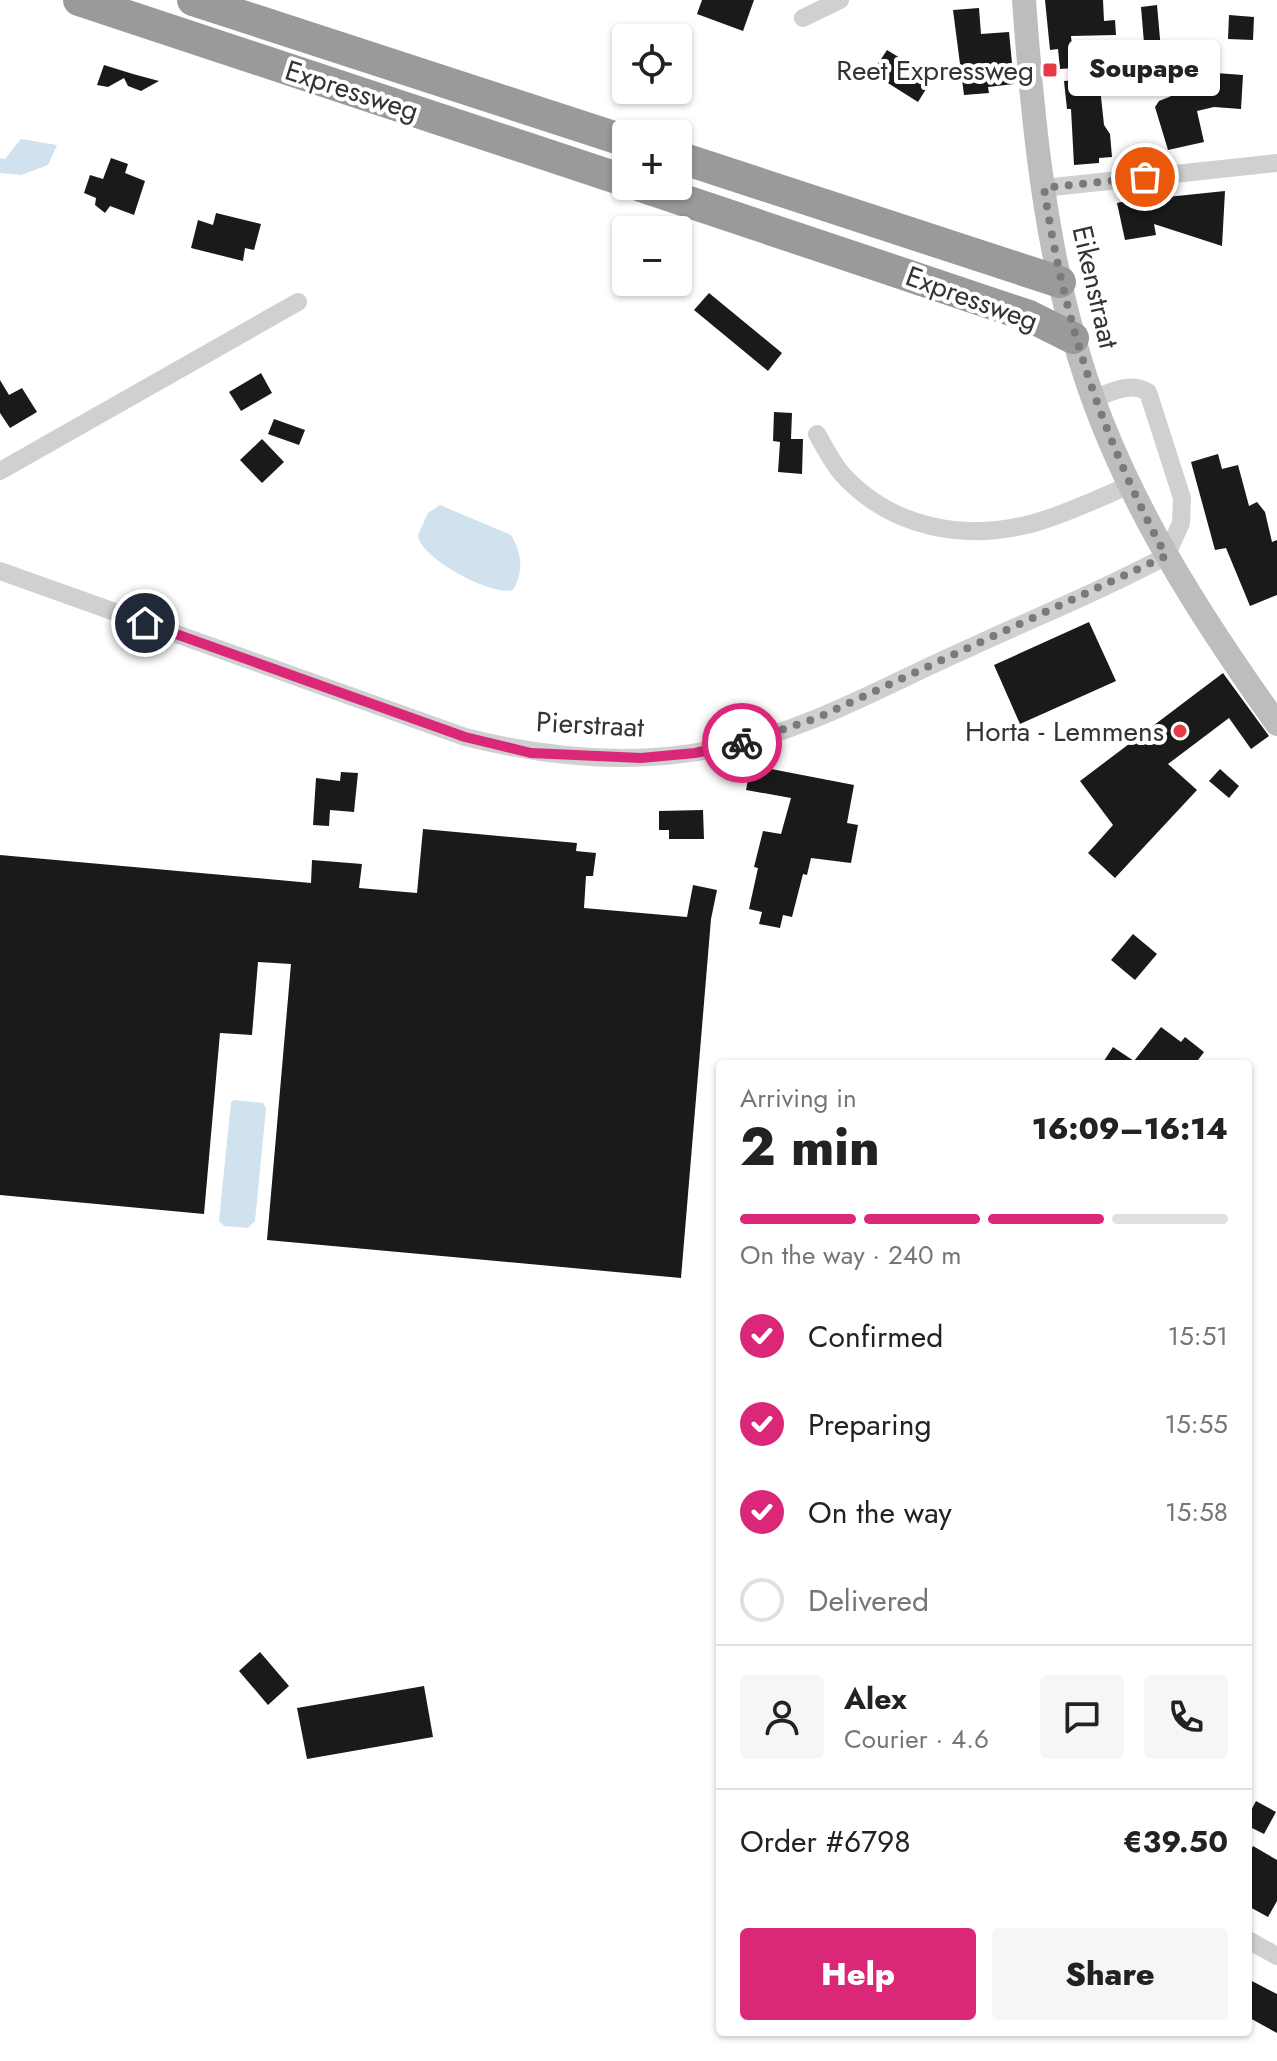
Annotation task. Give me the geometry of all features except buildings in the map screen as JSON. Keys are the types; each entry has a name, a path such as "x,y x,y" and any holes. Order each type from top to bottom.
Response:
{"highway":[{"name":"Expressweg","path":"79,0 612,176"},
{"name":"Expressweg","path":"193,0 612,136"},
{"name":"Expressweg","path":"692,162 1060,282"},
{"name":"Expressweg","path":"683,200 1029,316 1073,338"}],"street":[{"path":"803,18 840,0"},
{"name":"Eikenstraat","path":"1024,0 1044,188 1060,282 1073,338 1095,398"},
{"name":"Eikenstraat","path":"1044,188 1277,163"},
{"path":"0,471 298,302"},
{"path":"1166,556 1181,523 1182,498 1148,392 1138,387 1123,387 1095,398 1130,485 1166,556 1225,651 1277,724"},
{"path":"817,434 841,473 866,498 899,518 940,530 987,531 1033,523 1130,485"},
{"name":"Pierstraat","path":"0,571 465,737 531,753 628,758 709,750 753,740 817,718 1166,556"},
{"path":"1252,1942 1277,1956"}],"water":[{"path":"21,139 57,145 48,165 21,175 0,173 0,158 5,159"},
{"path":"440,505 511,535 520,562 519,576 513,590 503,591 474,582 430,554 418,535 428,513"},
{"path":"231,1102 263,1103 266,1108 255,1221 248,1228 224,1226 219,1221"}],"way so far":[{"path":"742,743 817,718 1166,556 1130,485 1073,338 1044,188 1145,177"}],"place":[{"name":"Reet Expressweg","path":"1050,70"},
{"name":"Soupape","path":"1145,177"},
{"name":"Horta - Lemmens","path":"1180,731"}],"route":[{"path":"145,623 465,737 531,753 591,759 641,758 695,753 742,743"}]}
